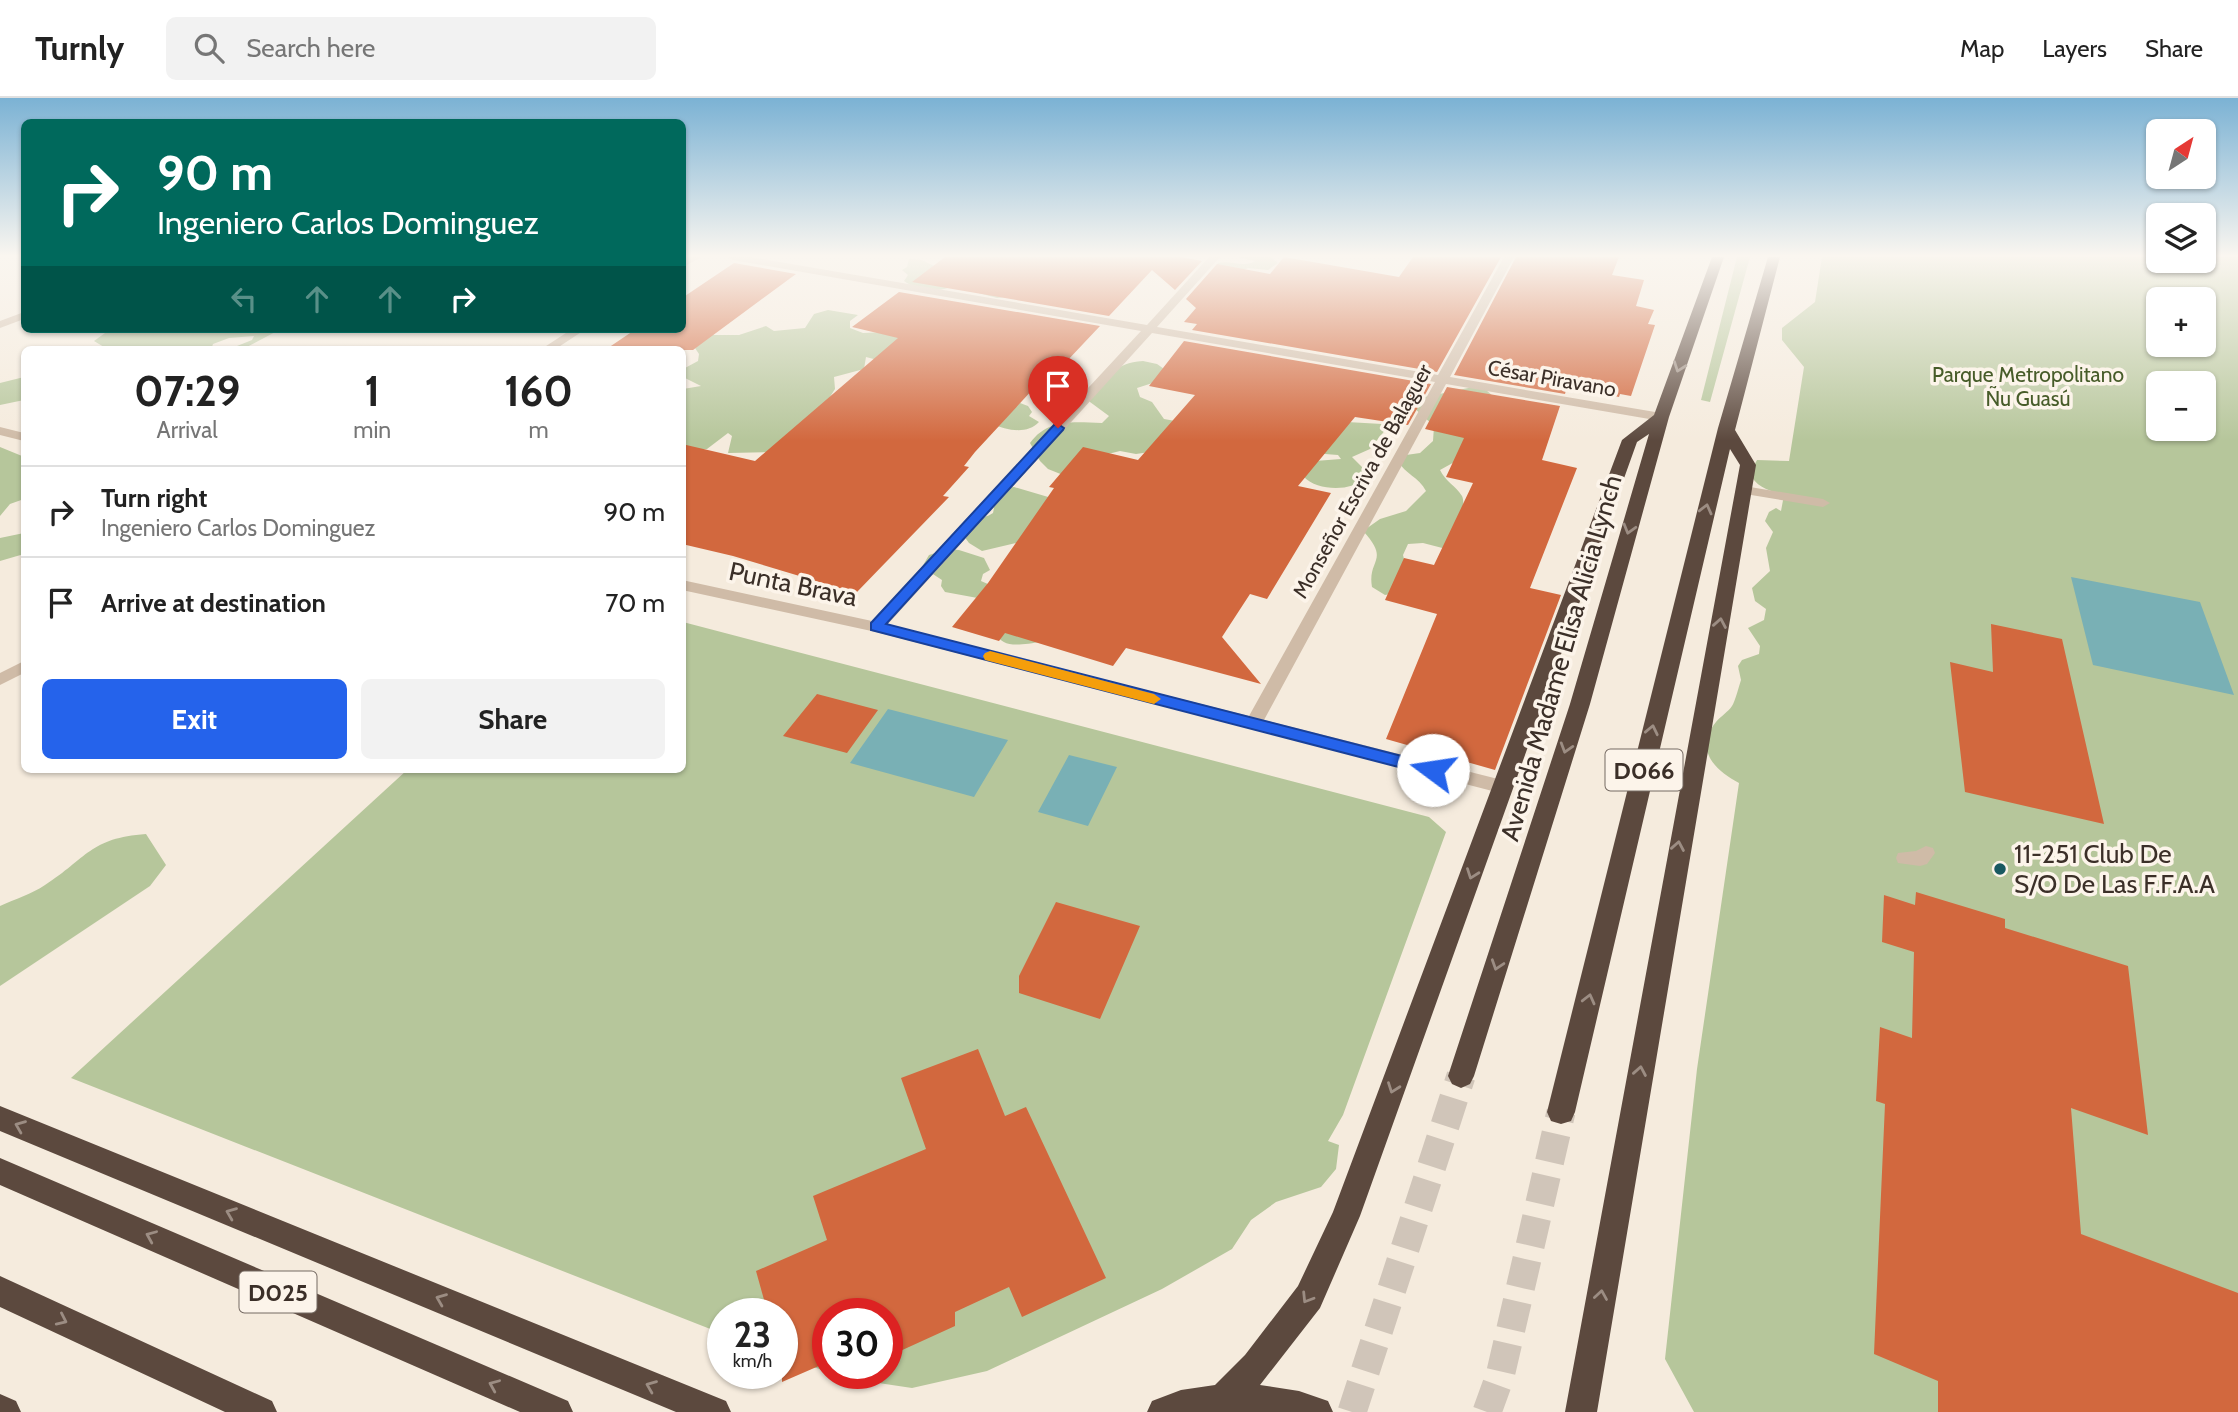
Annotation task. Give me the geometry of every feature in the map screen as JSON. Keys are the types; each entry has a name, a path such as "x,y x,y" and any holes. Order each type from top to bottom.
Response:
{"highway":[{"name":"Avenida Madame Elisa Alicia Lynch","path":"1461,1076 1580,704 1661,417 1696,318"},
{"name":"D066","path":"1561,1112 1630,838 1654,723 1726,428 1757,318"},
{"path":"1221,1401 1255,1366 1309,1297 1346,1216 1630,439 1661,417"},
{"path":"1581,1412 1682,823 1748,465 1726,428"},
{"path":"0,1118 715,1412"},
{"name":"D025","path":"0,1171 557,1412"},
{"path":"0,1291 261,1412"},
{"path":"1590,1362 1594,1412"},
{"path":"1163,1412 1221,1401 1292,1404 1317,1412"},
{"path":"0,1410 5,1412"}],"street":[{"name":"César Piravano","path":"1092,318 1661,417"},
{"path":"876,626 1158,318"},
{"name":"Monseñor Escriva de Balaguer","path":"1253,724 1475,318"},
{"path":"552,346 574,333"},
{"path":"0,431 21,436"},
{"path":"1744,490 1823,503"},
{"name":"Punta Brava","path":"686,586 876,626 1504,787"},
{"path":"0,680 21,668"},
{"path":"1905,858 1920,859 1926,853"}],"green space":[{"path":"811,318 854,318 850,321 850,328 863,333 907,331 885,362 866,357 864,369 834,377 835,389 826,403 771,452 728,453 732,436 728,433 707,449 686,452 686,388 701,386 686,378 686,367 698,361 699,354 695,348 708,335 739,335 766,326 774,331 805,328"},
{"path":"1722,318 1733,318 1710,402 1701,400"},
{"name":"Parque Metropolitano Ñu Guasú","path":"1794,318 2146,318 2146,357 2216,357 2216,318 2238,318 2238,1412 1694,1412 1665,1359 1697,1069 1739,783 1715,765 1707,750 1707,741 1716,722 1734,701 1741,680 1738,666 1742,660 1759,654 1760,646 1748,628 1764,620 1766,609 1755,601 1752,588 1770,571 1766,548 1773,532 1765,521 1769,512 1776,508 1781,511 1784,495 1759,485 1750,473 1757,460 1789,461 1804,367 1782,340 1782,328"},
{"path":"105,333 273,333 249,346 237,346 252,340 254,336 229,338 212,346 102,346 94,341"},
{"path":"1143,361 1157,364 1167,371 1165,379 1137,388 1140,397 1152,402 1164,419 1181,422 1170,449 1136,454 1120,451 1104,455 1063,475 1048,469 1030,443 1037,435 1062,423 1102,423 1109,416 1090,402 1086,395 1089,387 1125,364"},
{"path":"21,378 21,401 0,405 0,383"},
{"path":"1473,387 1486,390 1494,397 1458,460 1440,470 1460,492 1463,501 1454,551 1423,543 1408,544 1403,555 1408,575 1400,592 1385,595 1372,587 1376,548 1363,531 1380,519 1406,511 1426,491 1398,461 1406,455 1420,453 1433,441 1434,426 1413,407 1425,397"},
{"path":"1020,403 1028,406 1032,412 1029,416 1039,422 1023,430 992,424"},
{"path":"1347,422 1382,424 1386,429 1370,449 1352,457 1362,467 1365,478 1343,488 1310,482 1304,477 1315,461 1341,459 1338,455 1312,453"},
{"path":"0,447 21,456 21,500 10,504 0,516"},
{"path":"1014,487 1055,499 1029,540 982,551 969,543 958,528 966,522 993,513 999,495 1004,489"},
{"path":"21,534 21,555 0,561 0,538"},
{"path":"948,549 984,558 990,570 983,574 981,581 997,588 1044,641 1015,645 1007,643 996,633 983,599 945,592 941,586 942,580 922,567 929,555"},
{"path":"686,623 1429,817 1446,832 1343,1115 1328,1141 1339,1145 1336,1169 1321,1187 1276,1202 1251,1220 1232,1249 1162,1289 987,1371 912,1388 903,1387 903,1298 812,1298 812,1366 798,1362 798,1298 707,1298 707,1328 71,1078 404,773 686,773"},
{"path":"146,834 166,865 150,886 0,986 0,906 40,888 101,845 127,836"}],"water":[{"path":"2071,577 2200,602 2234,695 2093,665"},
{"path":"888,709 1008,740 974,797 850,763"},
{"path":"1069,755 1117,767 1088,826 1038,812"}],"building":[{"path":"686,318 736,318 693,350 686,350 686,346 611,346 630,333 686,333"},
{"path":"864,318 1055,318 1100,326 1066,362 1059,361 975,452 964,466 969,467 943,496 949,497 856,593 733,556 686,545 686,445 755,461 898,338 852,327"},
{"path":"1187,318 1467,318 1437,372 1192,330 1197,324 1184,322"},
{"path":"1484,318 1650,318 1648,324 1655,325 1631,396 1620,394 1619,397 1567,386 1565,394 1454,375"},
{"path":"1184,341 1431,384 1408,425 1355,417 1298,486 1331,493 1267,599 1250,594 1222,637 1261,684 1126,648 1113,666 1005,633 999,641 952,627 988,583 1054,488 1049,487 1083,447 1138,460 1195,395 1149,386"},
{"path":"1447,387 1560,406 1542,460 1577,468 1530,588 1561,595 1495,770 1386,739 1437,614 1385,600 1404,558 1434,565 1473,483 1446,477 1464,438 1425,429"},
{"path":"1991,624 2062,639 2104,824 1965,792 1950,662 1993,672"},
{"path":"817,694 878,710 847,753 783,736"},
{"path":"1916,892 2005,919 2005,928 2128,966 2148,1135 2071,1108 2081,1234 2238,1293 2238,1412 1938,1412 1938,1381 1874,1354 1885,1104 1876,1101 1880,1027 1912,1038 1914,952 1882,942 1884,895 1915,905"},
{"path":"1056,902 1140,926 1100,1019 1019,993 1019,976"},
{"path":"978,1049 1005,1116 1026,1107 1106,1278 1022,1317 1009,1287 955,1312 955,1326 903,1350 903,1298 812,1298 812,1369 798,1375 798,1298 764,1298 756,1271 827,1240 813,1196 926,1149 901,1078"}],"tunnel":[{"path":"1352,1412 1461,1076"},
{"path":"1487,1412 1500,1376 1561,1112"}],"slow traffic":[{"path":"990,656 1154,699"}],"place":[{"name":"11-251 Club De S/O De Las F.F.A.A","path":"2000,869"}],"route":[{"path":"1058,428 876,626 1433,770"}]}
